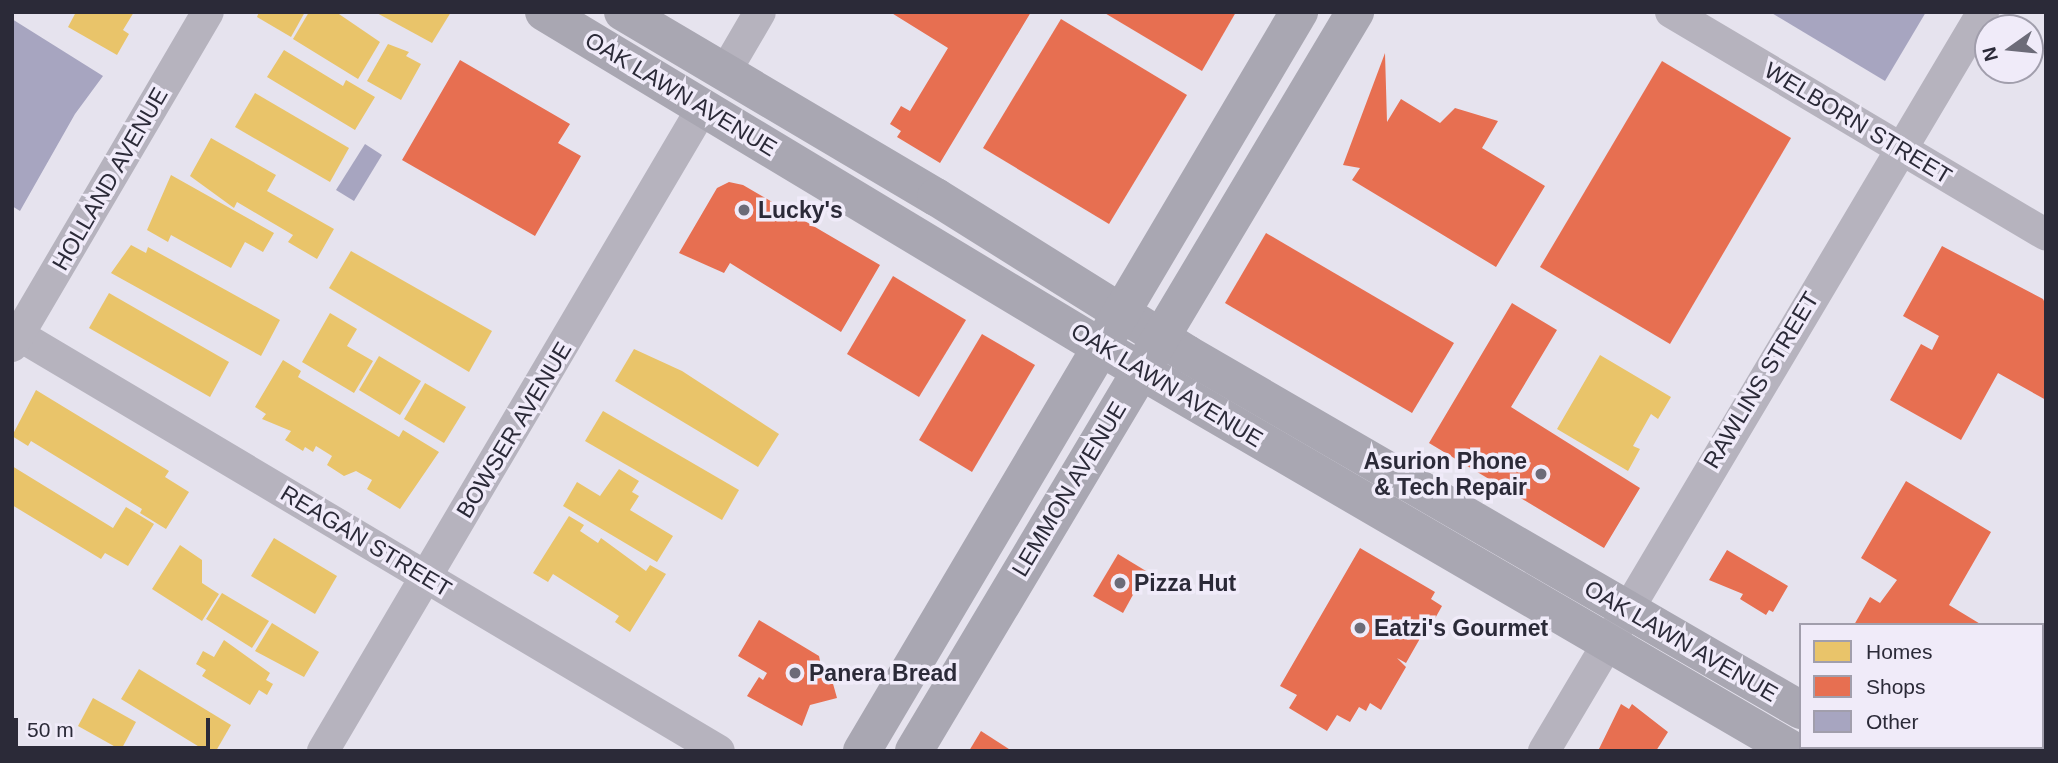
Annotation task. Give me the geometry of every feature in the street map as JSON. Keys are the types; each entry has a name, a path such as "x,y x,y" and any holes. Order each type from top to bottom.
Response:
{"main road":[{"name":"OAK LAWN AVENUE","path":"544,12 1140,370 1618,626 1799,709"},
{"name":"OAK LAWN AVENUE","path":"624,12 1123,312 1618,626 1794,751"},
{"name":"LEMMON AVENUE","path":"862,751 1299,12"},
{"name":"LEMMON AVENUE","path":"914,751 1355,12"},
{"path":"703,107 725,72"}],"street":[{"name":"HOLLAND AVENUE","path":"14,337 208,12"},
{"path":"725,72 760,12"},
{"name":"WELBORN STREET","path":"1671,12 2046,235"},
{"name":"RAWLINS STREET","path":"1544,751 1983,12"},
{"name":"BOWSER AVENUE","path":"323,751 703,107"},
{"name":"REAGAN STREET","path":"14,337 719,751"}],"building: Homes":[{"path":"76,12 134,12 123,30 129,34 117,55 68,27"},
{"path":"259,12 305,12 291,37 257,17"},
{"path":"309,12 336,12 380,42 358,79 293,39"},
{"path":"375,12 451,12 432,43"},
{"path":"388,44 409,52 406,56 421,64 401,100 367,81"},
{"path":"284,50 343,86 346,80 375,97 355,130 267,77"},
{"path":"255,93 349,148 330,182 235,127"},
{"path":"211,138 276,175 267,191 334,229 317,259 288,242 293,235 237,202 234,208 190,176"},
{"path":"171,175 274,233 263,252 245,242 231,268 171,235 168,242 147,230"},
{"path":"131,245 146,253 148,247 280,320 261,356 111,273"},
{"path":"351,251 492,331 469,372 329,288"},
{"path":"109,293 229,362 210,397 89,328"},
{"path":"330,313 357,329 347,346 373,361 354,393 302,362"},
{"path":"634,349 682,371 779,434 758,467 615,381"},
{"path":"1600,355 1671,397 1658,419 1651,414 1633,446 1640,449 1628,471 1557,429"},
{"path":"379,356 421,381 400,415 359,390"},
{"path":"283,360 301,371 298,377 399,437 403,430 439,452 400,509 367,489 372,480 356,471 344,476 327,465 332,456 316,446 313,452 305,447 303,451 285,440 291,431 262,419 266,414 255,407"},
{"path":"425,383 466,407 444,443 404,419"},
{"path":"36,390 169,471 165,477 189,492 166,529 140,513 142,509 31,441 28,446 12,436"},
{"path":"603,411 739,490 722,520 585,441"},
{"path":"12,466 113,528 126,507 154,524 128,566 105,553 101,559 12,505"},
{"path":"619,469 639,481 632,492 639,496 630,510 673,536 657,562 563,506 577,482 600,496"},
{"path":"569,516 584,525 580,531 598,543 601,538 646,571 650,565 666,574 630,632 615,622 619,616 553,574 548,582 533,573"},
{"path":"274,538 337,576 315,614 251,576"},
{"path":"180,545 202,560 202,583 219,594 202,621 152,589"},
{"path":"222,593 269,621 252,648 206,619"},
{"path":"272,623 319,652 304,677 255,651"},
{"path":"224,640 270,673 266,680 273,684 267,695 259,690 250,705 202,676 206,670 196,664 203,651 214,657"},
{"path":"139,669 231,725 216,751 206,751 121,699"},
{"path":"93,698 136,722 121,750 78,726"}],"building: Shops":[{"path":"890,12 1031,12 940,163 897,137 901,131 890,124 901,106 910,111 948,48"},
{"path":"1103,12 1236,12 1202,71"},
{"path":"1061,19 1187,95 1109,224 983,148"},
{"path":"1385,53 1387,122 1401,99 1440,123 1455,108 1498,121 1482,148 1545,186 1496,267 1352,180 1360,168 1343,165"},
{"path":"460,60 570,124 558,143 581,156 535,236 402,160"},
{"path":"1662,61 1791,138 1670,344 1540,267"},
{"path":"729,182 743,185 880,265 841,332 730,263 724,273 679,253 717,188"},
{"path":"1266,233 1454,343 1412,413 1225,303"},
{"path":"1942,246 2043,299 2046,305 2046,400 1998,373 1961,440 1890,400 1921,344 1932,350 1939,336 1903,316"},
{"path":"893,276 966,320 919,397 847,354"},
{"path":"1512,303 1557,330 1511,407 1640,488 1604,548 1429,443"},
{"path":"982,334 1035,365 972,472 919,440"},
{"path":"1906,481 1991,532 1949,605 1979,623 1855,623 1870,597 1880,603 1897,580 1861,558"},
{"path":"1360,548 1435,592 1431,599 1442,606 1428,631 1417,625 1414,630 1422,635 1406,663 1397,658 1406,667 1381,710 1370,703 1366,711 1359,707 1350,722 1337,715 1327,731 1289,708 1297,695 1280,686"},
{"path":"1727,550 1788,586 1773,612 1769,610 1766,615 1740,599 1743,594 1709,580"},
{"name":"Pizza Hut","path":"1118,554 1146,571 1123,613 1093,596"},
{"name":"Panera Bread","path":"759,620 819,656 823,675 830,673 837,698 810,705 802,726 747,696 759,677 763,680 767,673 738,656"},
{"path":"1621,704 1629,709 1632,704 1668,732 1656,751 1598,751"},
{"path":"2044,706 2046,751 1993,749 2044,749"},
{"path":"981,731 1012,751 969,751"}],"building: Other":[{"path":"1770,12 1926,12 1885,81"},
{"path":"12,19 103,76 75,114 20,211 12,206"},
{"path":"365,144 382,155 354,201 336,190"}],"place":[{"name":"Lucky's","path":"744,210"},
{"name":"Asurion Phone & Tech Repair","path":"1541,474"},
{"name":"Pizza Hut","path":"1120,583"},
{"name":"Eatzi's Gourmet","path":"1360,628"},
{"name":"Panera Bread","path":"795,673"}]}
